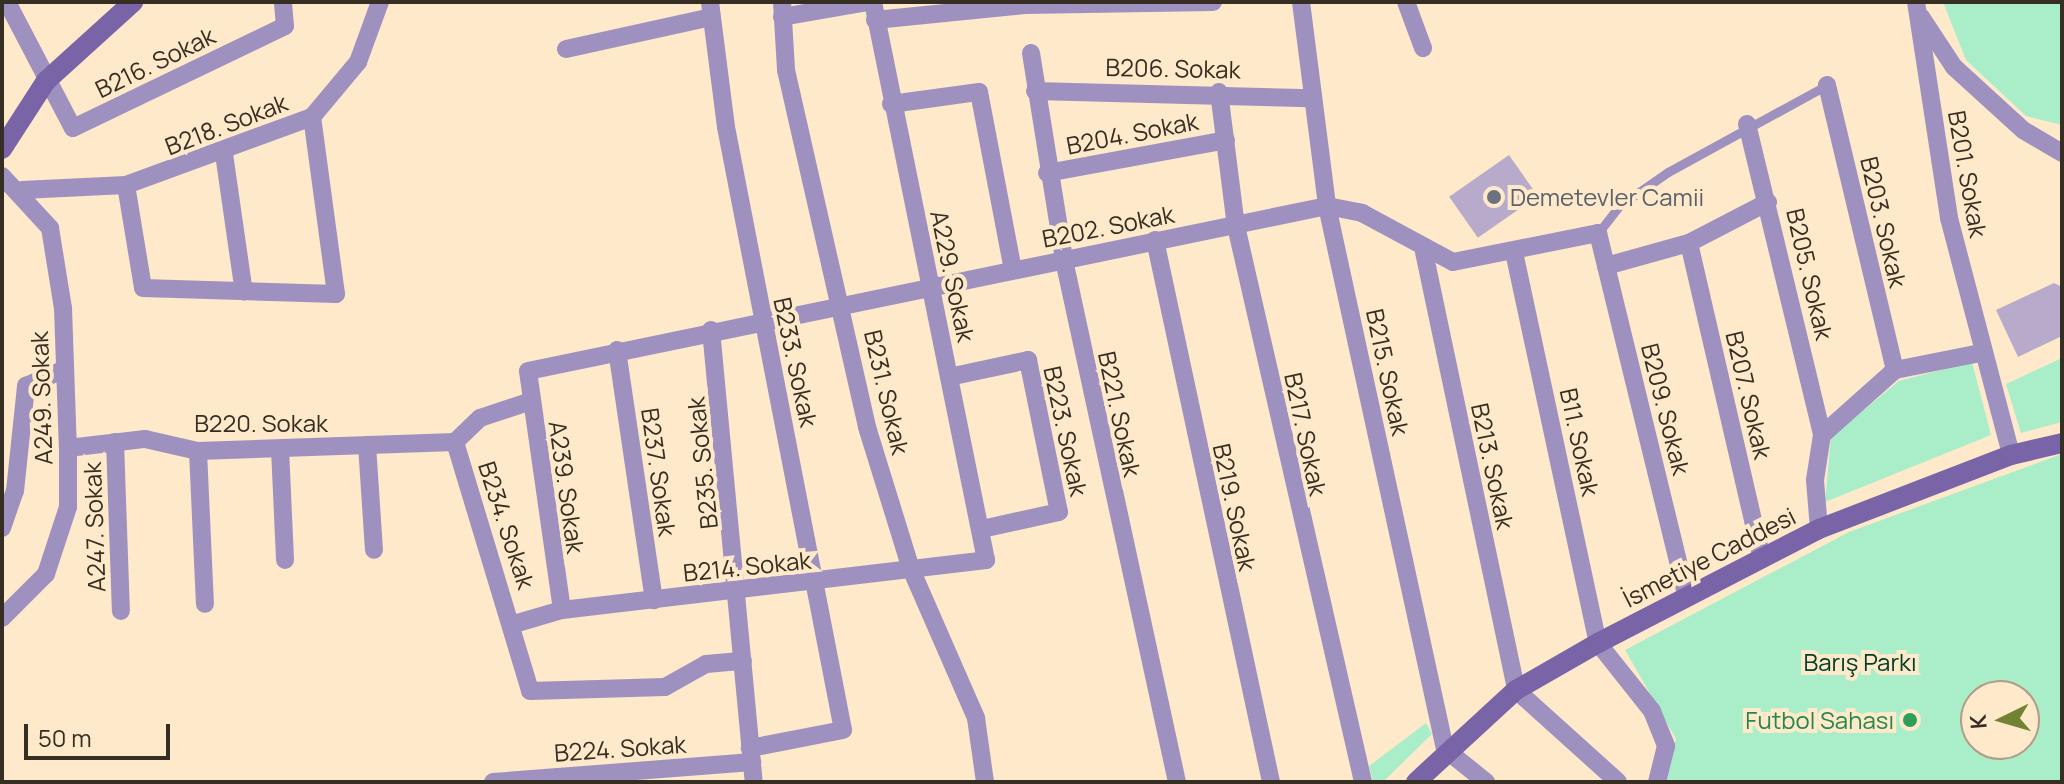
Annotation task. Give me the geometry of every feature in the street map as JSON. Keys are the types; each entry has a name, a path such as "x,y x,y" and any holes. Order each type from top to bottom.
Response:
{"main road":[{"path":"2,149 46,81 133,2"},
{"name":"İsmetiye Caddesi","path":"1416,782 1445,749 1516,690 1598,643 1819,529 2011,455 2062,443"}],"street":[{"path":"7,2 46,81"},
{"name":"B216. Sokak","path":"46,81 73,128 285,26 283,2"},
{"name":"B218. Sokak","path":"22,190 126,185 224,154 312,117 358,62 380,2"},
{"path":"782,10 1213,2"},
{"name":"B215. Sokak","path":"1301,2 1327,206 1445,749"},
{"path":"1406,2 1423,48"},
{"path":"1917,7 1954,67 2023,130 2062,153"},
{"name":"B201. Sokak","path":"1917,7 1949,218 1980,353 2011,455"},
{"name":"A229. Sokak","path":"872,8 986,560"},
{"path":"566,49 711,10"},
{"name":"B233. Sokak","path":"711,10 762,319 817,582 843,730"},
{"name":"B231. Sokak","path":"782,10 786,70 842,302 867,427 911,569 976,718 985,782"},
{"name":"B221. Sokak","path":"1031,53 1047,173 1064,260 1177,782"},
{"name":"B203. Sokak","path":"1827,85 1895,370"},
{"name":"B206. Sokak","path":"1035,91 1219,92 1311,98"},
{"path":"891,104 979,92 1013,270"},
{"name":"B217. Sokak","path":"1219,92 1236,226 1363,782"},
{"path":"126,185 143,288 336,294 312,117"},
{"name":"B205. Sokak","path":"1747,124 1822,435"},
{"name":"B204. Sokak","path":"1047,173 1226,140"},
{"path":"224,154 244,292"},
{"name":"A249. Sokak","path":"2,176 22,190 50,228 63,308 68,448 68,507 46,574 2,618"},
{"path":"1606,266 1689,243 1768,202"},
{"name":"B202. Sokak","path":"528,371 842,302 1327,206 1362,213 1424,252 1453,262 1598,233"},
{"name":"B209. Sokak","path":"1598,233 1687,597"},
{"name":"B219. Sokak","path":"1155,240 1271,782"},
{"name":"B207. Sokak","path":"1689,243 1762,558"},
{"name":"B213. Sokak","path":"1424,252 1516,690"},
{"name":"B11. Sokak","path":"1514,252 1598,643"},
{"name":"B235. Sokak","path":"711,330 754,782"},
{"name":"B237. Sokak","path":"617,350 654,600"},
{"path":"1819,529 1815,480 1822,435 1895,370 1980,353"},
{"name":"B223. Sokak","path":"949,377 1028,360 1059,512 982,529"},
{"path":"2,528 15,491 26,386 63,370"},
{"name":"A239. Sokak","path":"528,371 562,610"},
{"path":"455,442 480,418 531,401"},
{"name":"B220. Sokak","path":"68,448 145,439 198,451 455,442"},
{"name":"A247. Sokak","path":"115,442 121,611"},
{"name":"B234. Sokak","path":"455,442 514,624 530,691 665,687 706,664 743,661"},
{"path":"367,445 374,550"},
{"path":"280,449 285,560"},
{"path":"198,451 205,604"},
{"name":"B214. Sokak","path":"514,624 562,610 738,592 986,560"},
{"path":"1598,643 1652,711 1666,746 1657,782"},
{"path":"1516,690 1618,782"},
{"name":"B224. Sokak","path":"493,782 751,755 843,730"},
{"path":"1445,749 1486,782"}],"lane":[{"path":"1598,233 1619,206 1747,124 1827,85"}],"green space":[{"path":"1943,2 2062,2 2062,125 2026,116 1966,60"},
{"path":"2062,358 2062,422 2021,433 2006,384"},
{"path":"1972,362 1991,435 1825,502 1831,437 1899,381"},
{"name":"Barış Parkı","path":"2062,454 2062,782 1666,782 1676,739 1625,650 1849,532"},
{"path":"1426,723 1432,734 1383,782 1373,782 1369,766"}],"building":[{"name":"Demetevler Camii","path":"1509,155 1538,196 1478,238 1449,197"},
{"path":"2054,283 2062,287 2062,336 2018,357 1996,310"}],"place":[{"name":"Demetevler Camii","path":"1494,197"},
{"name":"Futbol Sahası","path":"1910,720"}]}
